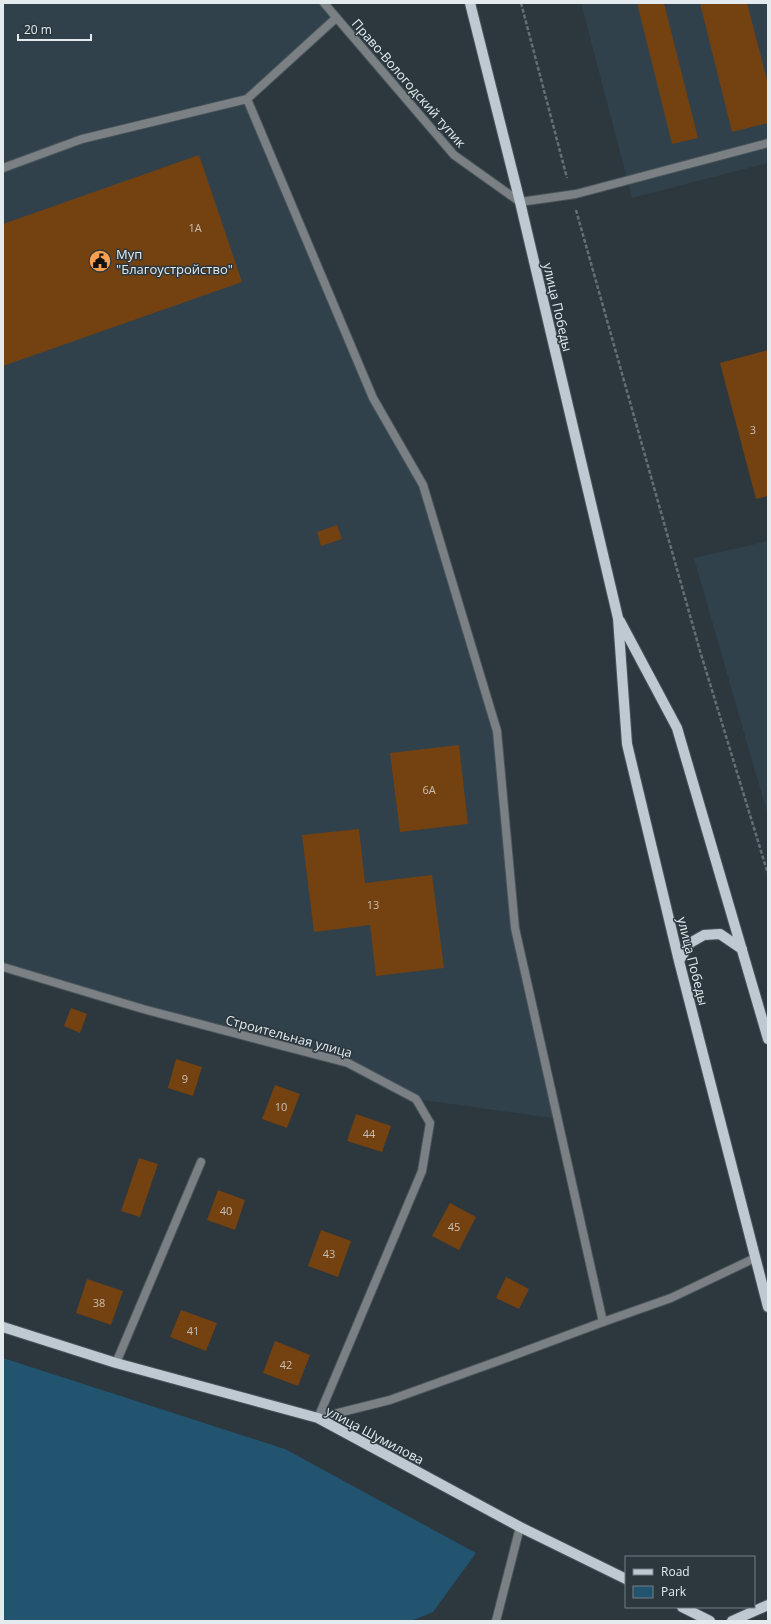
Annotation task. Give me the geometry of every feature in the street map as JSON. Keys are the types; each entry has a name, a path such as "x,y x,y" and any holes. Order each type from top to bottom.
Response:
{"main road":[{"name":"улица Победы","path":"470,3 520,202 618,618 627,744 679,961 768,1307"},
{"name":"улица Победы","path":"618,618 677,728 768,1039"},
{"path":"679,961 690,943 704,935 720,934 742,949"},
{"name":"улица Шумилова","path":"3,1327 116,1363 318,1418 520,1527 625,1579"},
{"path":"732,1621 768,1605"},
{"path":"684,1608 710,1621"}],"street":[{"name":"Право-Вологодский тупик","path":"324,3 454,155 520,202"},
{"path":"3,168 82,139 247,99 336,18"},
{"path":"247,99 373,398 423,484 497,730 515,928 603,1322"},
{"path":"520,202 571,195 768,143"},
{"name":"Строительная улица","path":"3,968 143,1009 348,1063 416,1099 430,1123 422,1171 318,1418"},
{"path":"116,1363 201,1162"},
{"path":"318,1418 390,1400 494,1363 671,1298 755,1258"},
{"path":"496,1621 520,1527"}],"path":[{"path":"521,3 571,195 700,652 768,874"}],"shaded area":[{"path":"3,3 323,3 336,18 247,99 373,398 423,485 497,731 515,928 559,1119 416,1099 348,1063 3,967"},
{"path":"581,3 768,3 768,163 632,198"},
{"path":"768,541 768,816 694,558"}],"green space":[{"path":"3,1358 285,1449 476,1553 433,1612 411,1621 3,1621"}],"building":[{"path":"637,3 664,3 698,138 672,144"},
{"path":"700,3 747,3 768,84 768,123 732,132"},
{"path":"199,155 242,282 3,366 3,224"},
{"path":"768,350 768,496 756,499 720,363"},
{"path":"337,525 342,539 321,546 317,532"},
{"path":"459,745 468,824 400,832 390,753"},
{"path":"359,829 365,883 432,875 444,968 376,976 370,925 314,932 302,835"},
{"path":"71,1008 87,1014 80,1033 64,1026"},
{"path":"176,1059 202,1067 193,1096 168,1088"},
{"path":"275,1085 300,1094 287,1128 262,1119"},
{"path":"356,1114 391,1126 382,1152 347,1141"},
{"path":"139,1158 158,1164 140,1217 121,1211"},
{"path":"218,1190 245,1200 235,1230 207,1220"},
{"path":"450,1203 476,1217 459,1250 432,1236"},
{"path":"321,1230 351,1241 338,1277 308,1266"},
{"path":"506,1277 529,1289 519,1309 496,1298"},
{"path":"87,1279 123,1291 111,1325 76,1313"},
{"path":"181,1310 217,1323 206,1351 170,1337"},
{"path":"275,1341 310,1355 298,1386 263,1373"}],"place":[{"name":"Муп \"Благоустройство\"","path":"100,261"}]}
